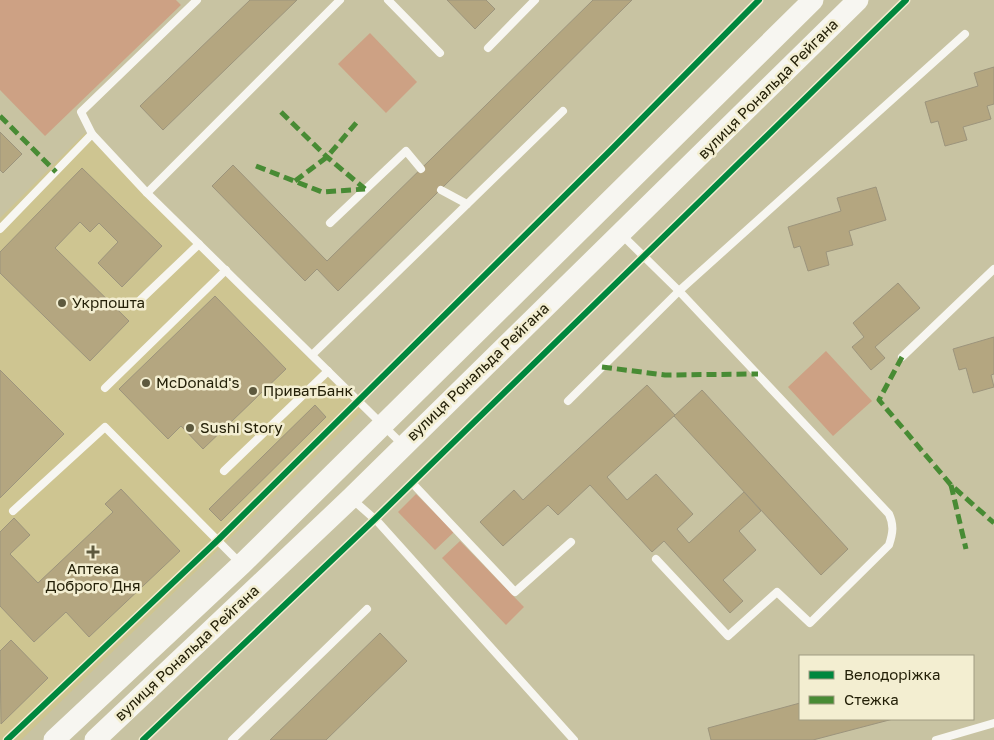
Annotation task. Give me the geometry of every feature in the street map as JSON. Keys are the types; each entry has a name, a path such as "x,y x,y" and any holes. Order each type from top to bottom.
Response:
{"main road":[{"name":"вулиця Рональда Рейгана","path":"54,740 242,564 813,0"},
{"name":"вулиця Рональда Рейгана","path":"95,740 351,498 403,444 621,234 858,0"}],"lane":[{"path":"197,0 81,112 92,134 147,193 403,444"},
{"path":"147,193 340,0"},
{"path":"388,0 440,53"},
{"path":"488,48 535,0"},
{"path":"568,400 679,291 965,34"},
{"path":"312,355 563,111"},
{"path":"0,229 92,134"},
{"path":"330,222 406,151 421,168"},
{"path":"441,190 467,204"},
{"path":"621,234 679,291 889,514 893,523 893,535 889,545 810,623 777,592 728,636 656,559"},
{"path":"134,306 199,244"},
{"path":"902,358 994,269"},
{"path":"105,388 226,270"},
{"path":"224,471 328,371"},
{"path":"12,511 105,427 242,564"},
{"path":"415,486 515,592 572,542"},
{"path":"351,498 378,522 574,740"},
{"path":"232,740 367,609"},
{"path":"936,740 994,723"}],"shaded area":[{"path":"0,0 176,0 181,5 45,136 0,90"},
{"path":"370,33 417,82 386,113 338,64"},
{"path":"85,133 213,264 362,411 21,740 0,740 0,218"},
{"path":"826,351 872,401 833,436 788,387"},
{"path":"416,494 454,532 435,550 398,512"},
{"path":"460,541 524,607 506,625 442,558"}],"building":[{"path":"250,0 297,0 163,130 140,106"},
{"path":"447,0 486,0 495,9 475,29"},
{"path":"593,0 632,0 338,291 317,269 305,281 212,186 233,165 327,261"},
{"path":"994,67 994,104 987,106 991,119 963,127 967,140 945,146 938,121 931,123 925,102 978,86 974,73"},
{"path":"0,132 22,154 3,173 0,170"},
{"path":"82,168 162,246 122,287 98,263 118,242 99,223 90,232 80,222 55,248 129,321 90,361 0,273 0,252"},
{"path":"876,187 886,220 849,231 853,245 826,252 829,265 808,271 800,246 794,248 788,227 841,211 837,198"},
{"path":"898,283 920,308 875,347 885,358 871,370 852,347 864,337 853,323"},
{"path":"215,296 286,369 203,449 181,426 168,439 119,389"},
{"path":"994,337 994,374 991,375 994,387 973,393 966,368 959,370 953,349"},
{"path":"0,370 64,434 0,498"},
{"path":"647,385 675,415 607,477 627,500 656,474 693,514 677,529 689,543 744,492 761,511 739,531 756,550 723,580 743,601 730,613 664,541 652,552 590,485 558,515 548,505 503,546 480,522 514,490 523,500"},
{"path":"702,390 848,549 821,575 674,416"},
{"path":"315,405 326,417 221,521 209,509"},
{"path":"121,489 180,551 89,637 66,612 34,642 0,606 0,532 14,518 30,535 10,554 38,583 113,512 105,504"},
{"path":"380,633 407,661 326,740 270,740"},
{"path":"11,640 48,678 1,724 0,651"},
{"path":"799,703 799,720 889,720 813,740 711,740 708,728"}],"marked path":[{"path":"281,112 327,157 365,189"},
{"path":"0,116 56,172"},
{"path":"295,181 327,157 357,122"},
{"path":"256,166 322,192 365,189"},
{"path":"902,357 879,400 951,485 994,523"},
{"path":"602,367 665,375 758,374"},
{"path":"951,485 966,549"}],"cycle path":[{"path":"7,740 219,539 611,150 759,0"},
{"path":"143,740 375,519 906,0"}],"place":[{"name":"Укрпошта","path":"62,303"},
{"name":"McDonald's","path":"146,383"},
{"name":"ПриватБанк","path":"253,391"},
{"name":"Sushi Story","path":"190,428"},
{"name":"Аптека Доброго Дня","path":"93,552"}]}
